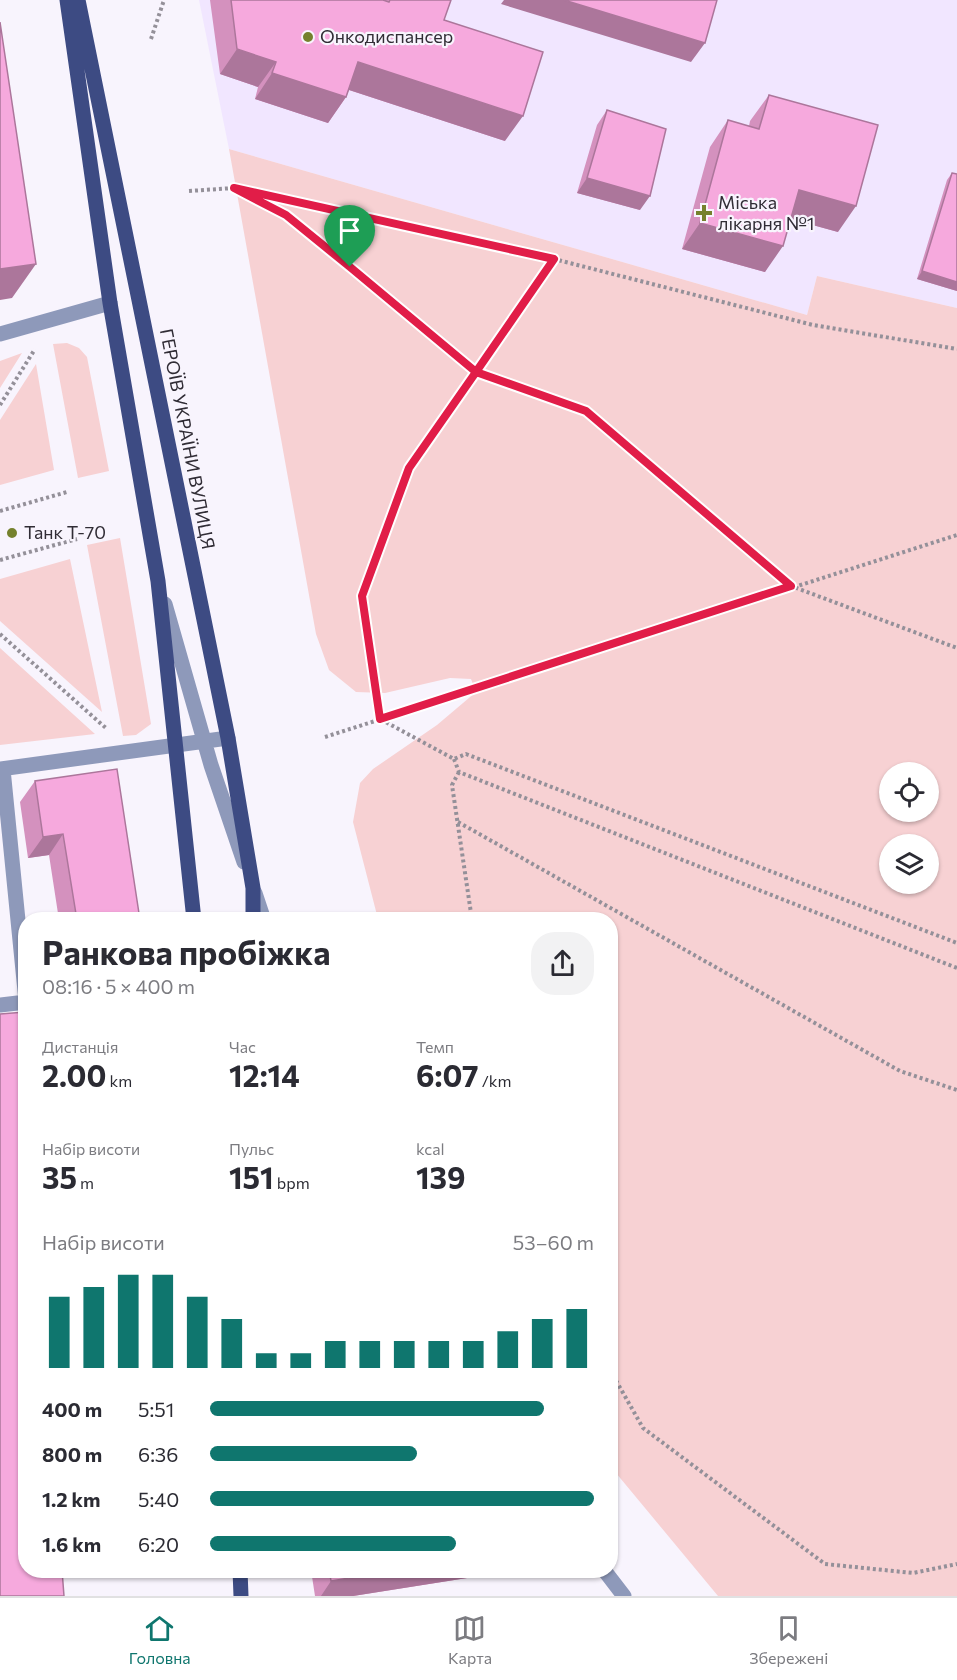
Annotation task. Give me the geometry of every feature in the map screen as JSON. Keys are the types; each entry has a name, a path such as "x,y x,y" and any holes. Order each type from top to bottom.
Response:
{"main road":[{"name":"ГЕРОЇВ УКРАЇНИ ВУЛИЦЯ","path":"67,0 110,303 158,581 193,912"},
{"name":"ГЕРОЇВ УКРАЇНИ ВУЛИЦЯ","path":"78,0 228,738 253,888 253,912"},
{"path":"240,1578 241,1596"},
{"path":"249,1578 249,1596"}],"street":[{"path":"0,334 110,303"},
{"name":"ГЕРОЇВ УКРАЇНИ ВУЛИЦЯ","path":"158,581 205,742 253,888"},
{"path":"18,924 2,769 228,738"},
{"path":"253,888 261,912"},
{"path":"0,1005 18,1003"},
{"path":"610,1578 624,1596"}],"path":[{"path":"151,39 164,0"},
{"path":"189,191 234,188 554,259 813,326 957,349"},
{"path":"234,188 286,215 476,372 586,411 791,586 957,648"},
{"path":"380,719 362,596 409,468 554,259"},
{"path":"0,405 39,342"},
{"path":"0,511 67,492"},
{"path":"325,737 791,586 957,536"},
{"path":"0,560 77,539"},
{"path":"0,634 115,736"},
{"path":"380,719 454,759 459,772 957,968"},
{"path":"454,759 466,754 957,943"},
{"path":"459,772 452,785 471,912"},
{"path":"458,822 618,912"},
{"path":"618,912 900,1071 957,1090"},
{"path":"618,1384 644,1428 825,1564 912,1573 957,1564"}],"shaded area":[{"name":"Міська лікарня №1","path":"199,0 957,0 957,308 817,276 807,315 229,149"},
{"path":"229,149 807,315 817,276 957,308 957,1596 718,1596 618,1475 618,912 376,912 353,822 360,783 373,769 437,725 476,692 471,679 450,678 385,693 356,692 329,670 316,634"},
{"path":"67,343 79,348 87,357 109,471 78,478 53,344"},
{"path":"22,353 0,388 0,361"},
{"path":"36,364 54,470 0,485 0,420"},
{"path":"120,538 151,724 136,735 123,736 87,545"},
{"path":"70,559 102,712 0,621 0,579"},
{"path":"0,648 95,734 0,745"}],"building":[{"path":"231,0 383,0 389,2 390,0 451,0 444,20 543,52 523,116 358,62 346,97 272,73 276,62 237,49"},
{"path":"564,0 717,0 705,43"},
{"path":"0,22 36,264 0,269"},
{"path":"769,95 878,125 856,206 799,190 783,246 700,223 728,120 759,129"},
{"path":"607,110 666,129 650,196 587,178"},
{"path":"952,173 957,174 957,282 922,271"},
{"path":"117,769 139,912 76,912 63,834 43,837 35,781"},
{"path":"18,1013 18,1578 63,1578 64,1596 0,1596 0,1014"},
{"path":"330,1578 349,1578 331,1581"}],"place":[{"name":"Онкодиспансер","path":"308,37"},
{"name":"Міська лікарня №1","path":"704,213"},
{"name":"Танк Т-70","path":"12,533"}],"route":[{"path":"350,267 286,215 234,188 554,259 476,372 586,411 689,496 791,586 380,719 362,596 409,468 476,372 350,267"}]}
